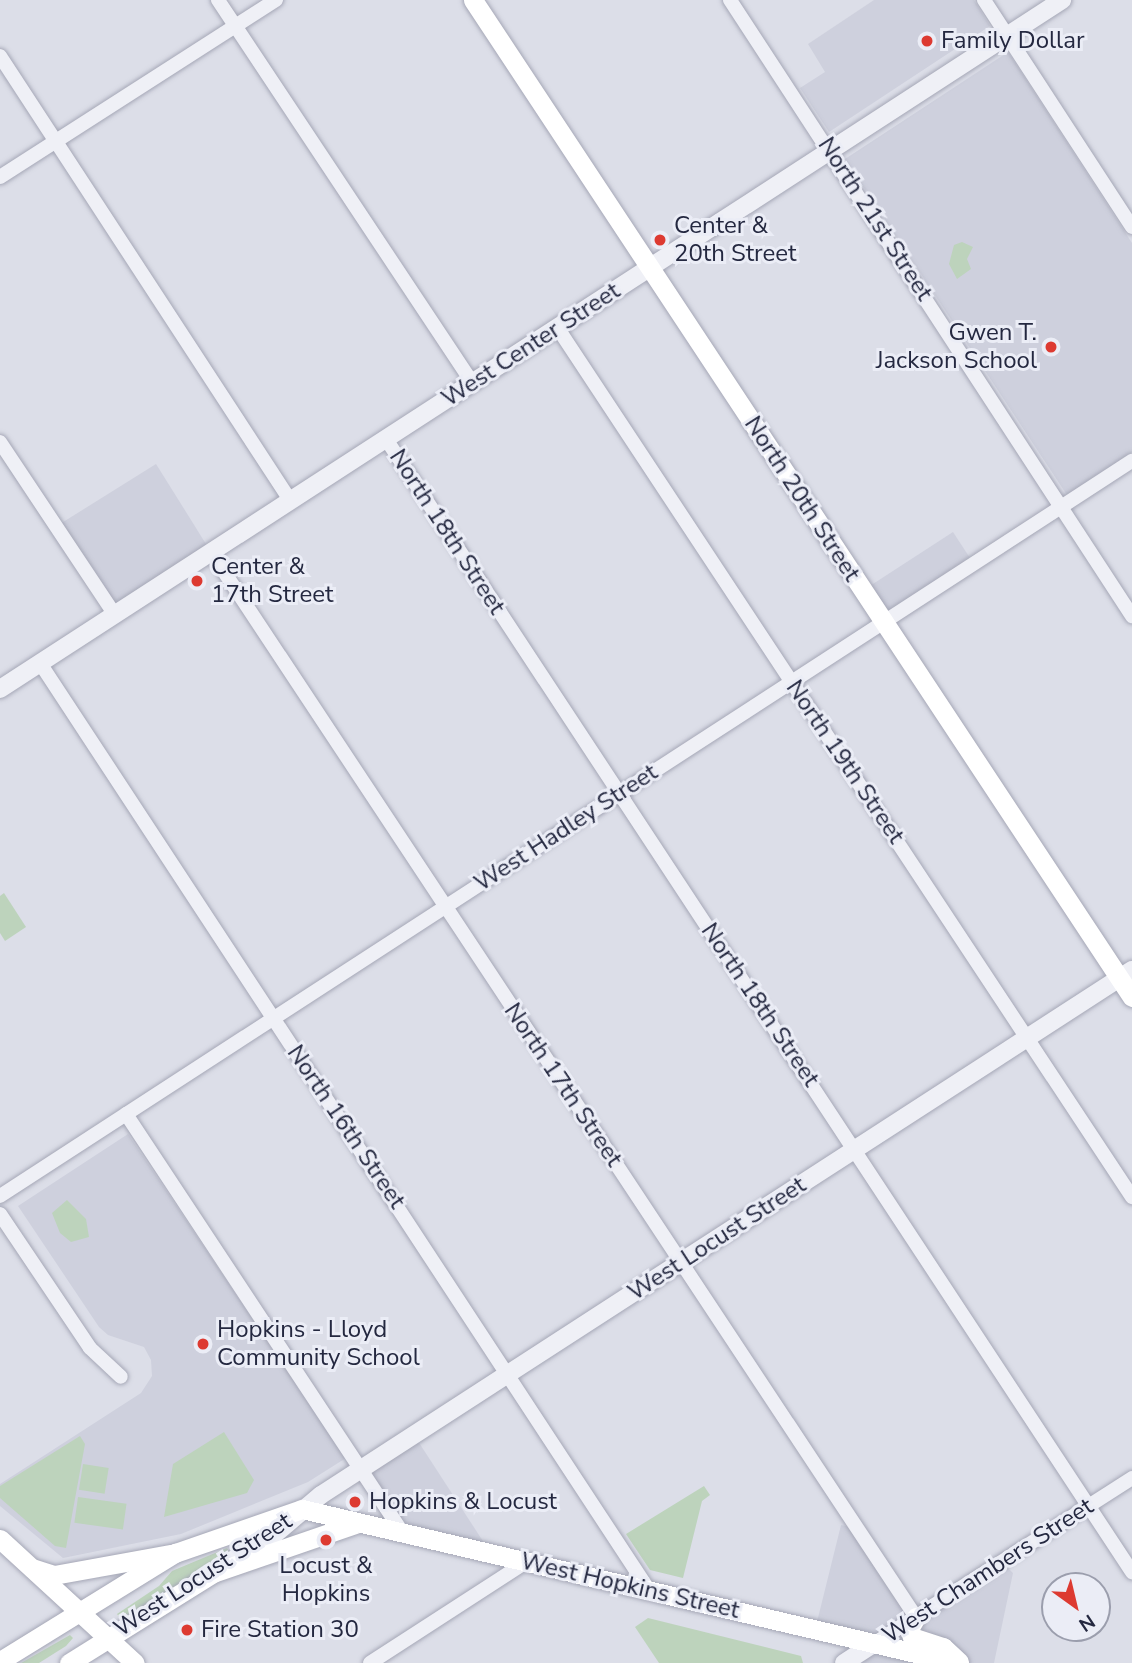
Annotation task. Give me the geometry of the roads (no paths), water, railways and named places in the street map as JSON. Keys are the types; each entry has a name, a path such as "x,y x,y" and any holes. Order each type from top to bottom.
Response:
{"main road":[{"name":"North 20th Street","path":"473,0 884,623 1126,974 1132,997"},
{"name":"West Hopkins Street","path":"302,1509 355,1524 402,1532 872,1645 959,1663"},
{"name":"West Locust Street","path":"0,1661 175,1553 302,1509"},
{"path":"213,1573 355,1524"},
{"path":"0,1539 135,1663"},
{"path":"32,1568 54,1575 175,1553"},
{"name":"West Locust Street","path":"69,1663 213,1573"},
{"path":"916,1617 909,1629 912,1637 943,1647 959,1663"}],"street":[{"path":"219,0 472,383"},
{"path":"0,177 276,0"},
{"name":"North 21st Street","path":"730,0 832,152 1132,616"},
{"path":"985,0 1132,227"},
{"name":"West Center Street","path":"0,689 832,152 1062,0"},
{"path":"0,56 290,500"},
{"name":"North 19th Street","path":"557,327 1132,1197"},
{"name":"North 18th Street","path":"386,439 618,794 857,1150 1132,1572"},
{"path":"0,442 115,615"},
{"name":"West Hadley Street","path":"0,1196 1132,461"},
{"name":"North 17th Street","path":"211,552 916,1617"},
{"name":"North 16th Street","path":"40,663 510,1373 650,1592"},
{"name":"West Locust Street","path":"213,1573 275,1534 302,1509 359,1471 1126,974"},
{"path":"126,1114 359,1471 402,1532"},
{"path":"0,1214 90,1348 121,1377"},
{"name":"West Chambers Street","path":"844,1663 1132,1478"},
{"path":"370,1663 526,1562"}],"place":[{"name":"Family Dollar","path":"927,41"},
{"name":"Center & 20th Street","path":"660,240"},
{"name":"Gwen T. Jackson School","path":"1051,347"},
{"name":"Center & 17th Street","path":"197,581"},
{"name":"Hopkins - Lloyd Community School","path":"203,1344"},
{"name":"Hopkins & Locust","path":"355,1502"},
{"name":"Locust & Hopkins","path":"326,1540"},
{"name":"Fire Station 30","path":"187,1630"}]}
